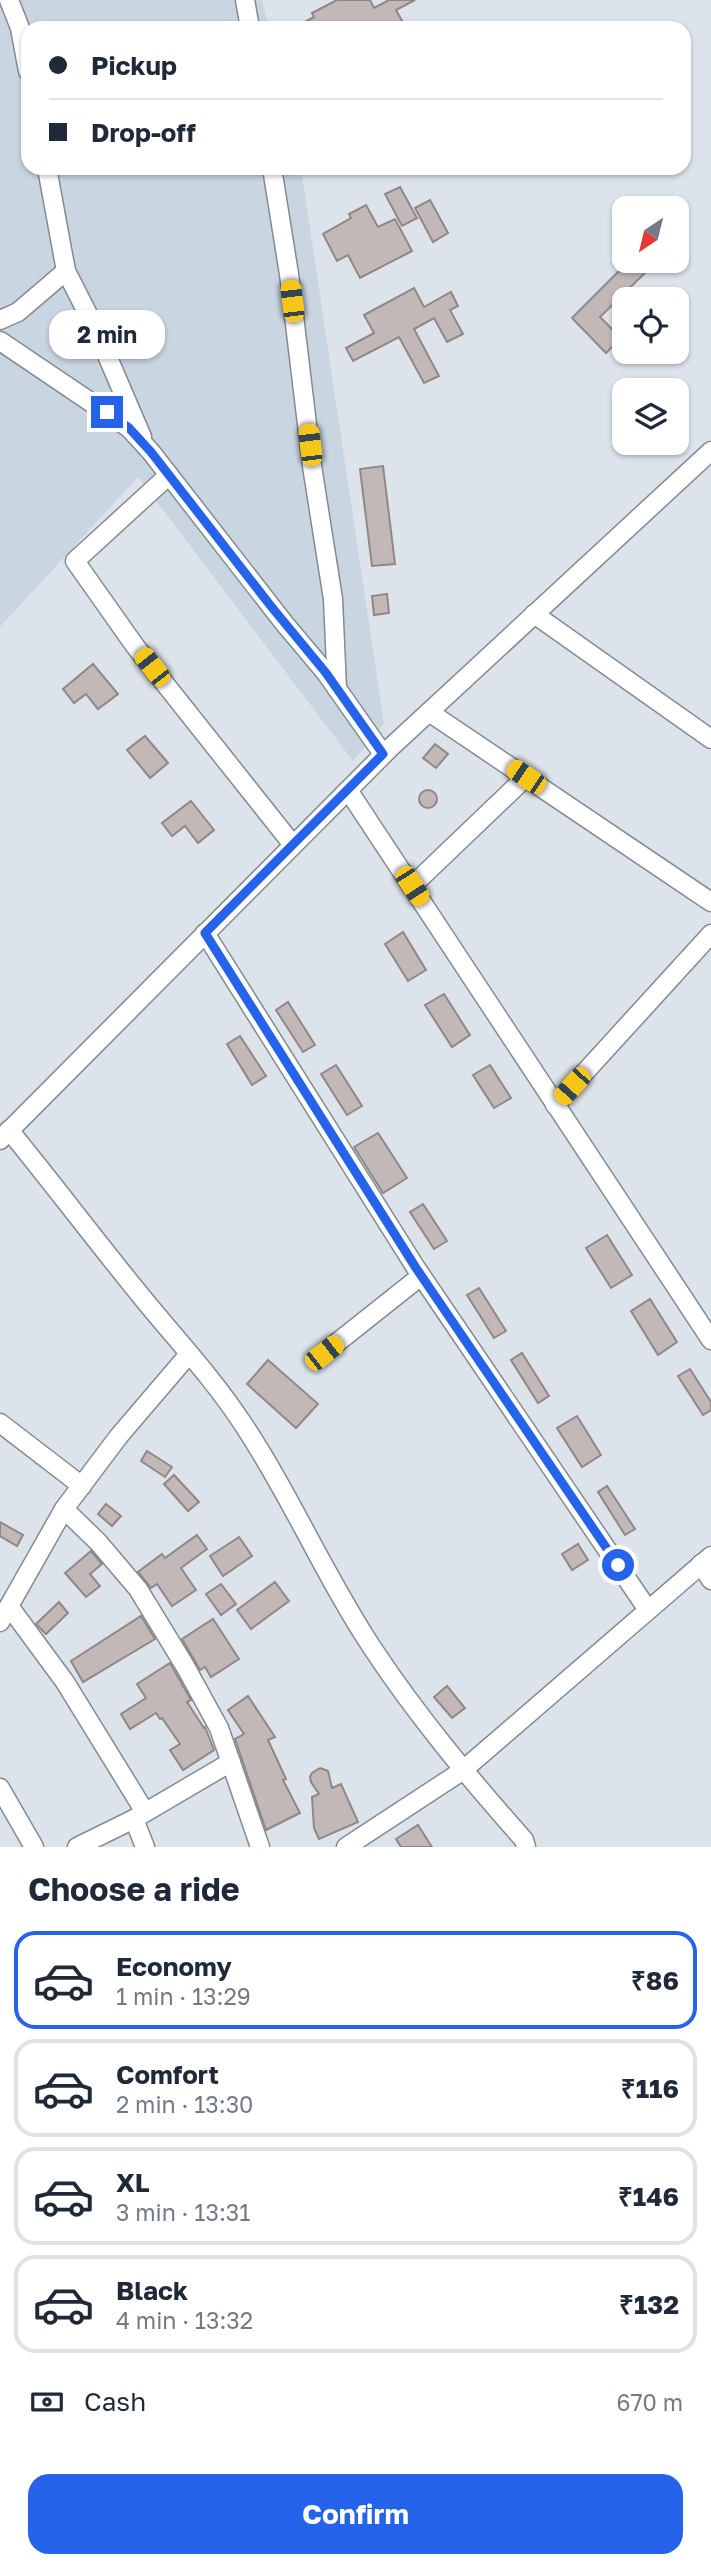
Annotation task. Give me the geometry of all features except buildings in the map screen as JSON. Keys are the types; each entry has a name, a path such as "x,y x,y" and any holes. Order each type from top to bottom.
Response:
{"street":[{"path":"9,0 21,33"},
{"path":"245,0 249,21"},
{"path":"48,175 66,271 97,332 145,445"},
{"path":"273,175 289,274 312,466 333,599 337,689"},
{"path":"0,320 18,312 66,271"},
{"path":"0,341 129,428 145,445 337,689 383,754"},
{"path":"526,1847 524,1840 462,1771 373,1649 244,1425 216,1386 4,1135 383,754 711,451"},
{"path":"169,475 75,561 135,646 293,845"},
{"path":"534,614 711,739"},
{"path":"429,712 711,902"},
{"path":"412,886 526,777"},
{"path":"348,790 711,1340"},
{"path":"205,933 421,1276 648,1609"},
{"path":"555,1105 711,934"},
{"path":"324,1353 421,1276"},
{"path":"145,1847 140,1816 65,1682 4,1614 64,1509 119,1436 189,1354"},
{"path":"0,1423 82,1486"},
{"path":"64,1509 98,1542 138,1589 219,1728 260,1847"},
{"path":"346,1847 462,1771 706,1560 711,1580"},
{"path":"77,1847 140,1816 230,1762"},
{"path":"0,1788 34,1847"}],"shaded area":[{"path":"0,0 262,0 267,21 21,21 21,175 302,175 384,724 353,761 138,477 0,627"}],"route":[{"path":"107,412 129,428 151,452 326,673 383,754 205,933 416,1268 618,1565"}]}
